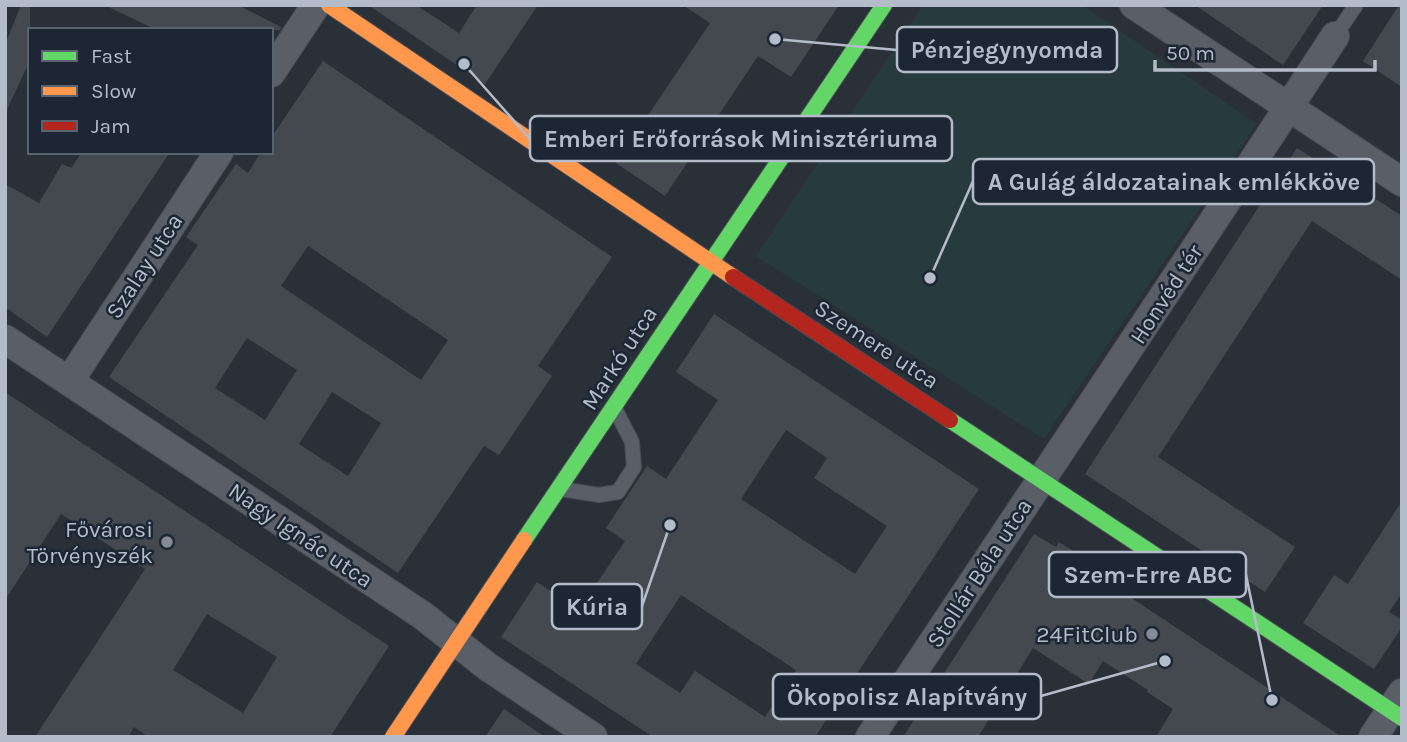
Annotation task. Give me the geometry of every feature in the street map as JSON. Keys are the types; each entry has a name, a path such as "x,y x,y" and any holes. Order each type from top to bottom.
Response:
{"street":[{"path":"273,70 316,5"},
{"name":"Szemere utca","path":"329,5 710,262 1041,479 1398,707"},
{"name":"Markó utca","path":"393,737 884,5"},
{"path":"1134,5 1402,182"},
{"path":"1288,107 1335,36"},
{"name":"Honvéd tér","path":"1041,479 1120,365 1288,107"},
{"name":"Szalay utca","path":"70,380 218,154"},
{"name":"Nagy Ignác utca","path":"5,339 422,615 488,667 593,737"},
{"name":"Stollár Béla utca","path":"870,737 1041,479"},
{"path":"1373,737 1398,707"}],"lane":[{"path":"1335,36 1356,5"},
{"path":"559,489 599,495 618,492 634,467 632,442 614,407"}],"green space":[{"path":"923,5 1082,5 1257,124 1044,439 756,256"}],"building":[{"path":"21,5 30,5 28,64 5,114 5,45"},
{"path":"104,5 238,5 281,27 280,30 153,28"},
{"path":"368,5 416,5 459,33 477,5 538,5 485,84"},
{"path":"683,5 839,5 791,77 758,56 665,196 616,163 710,23"},
{"path":"1195,5 1323,5 1283,65"},
{"path":"1399,5 1402,5 1402,87 1363,61"},
{"path":"323,61 612,257 538,366 552,376 499,455 484,446 398,573 109,377 198,245 186,237 236,164 248,173 260,154 273,154 273,135","holes":["308,246 448,340 421,380 281,286","247,338 297,370 265,420 215,388","332,392 381,423 348,476 299,444"]},
{"path":"1297,148 1402,216 1402,280 1312,221 1158,457 1295,547 1265,592 1085,474"},
{"path":"81,154 169,154 47,337 5,307 5,184 39,203 62,164 71,168"},
{"path":"714,314 979,489 815,737 653,737 501,637 537,582 579,610 625,541 606,528 647,466 666,479 718,400 676,372","holes":["786,430 827,458 814,478 887,526 855,574 741,499","681,595 796,670 765,717 695,671 680,693 636,664"]},
{"name":"Fővárosi Törvényszék","path":"5,392 389,646 330,737 149,737 134,727 128,737 35,737 145,569 61,514 5,600","holes":["207,614 277,657 243,713 173,670"]},
{"path":"1402,501 1402,593 1389,612 1402,620 1402,627 1374,669 1303,623 1334,575 1348,584"},
{"path":"1034,534 1056,547 1059,542 1105,571 1101,578 1342,737 1156,737 1173,709 1147,692 1148,690 1103,661 1089,684 1033,648 978,737 903,737"},
{"path":"504,709 545,737 485,737"}],"traffic: fast":[{"path":"524,540 884,5"},
{"path":"950,420 1402,718"}],"traffic: slow":[{"path":"329,5 733,277"},
{"path":"393,737 524,540"}],"traffic: jam":[{"path":"733,277 950,420"}],"place":[{"name":"Pénzjegynyomda","path":"775,39"},
{"name":"Emberi Erőforrások Minisztériuma","path":"464,64"},
{"name":"A Gulág áldozatainak emlékköve","path":"930,278"},
{"name":"Kúria","path":"670,525"},
{"name":"Fővárosi Törvényszék","path":"167,542"},
{"name":"24FitClub","path":"1152,634"},
{"name":"Ökopolisz Alapítvány","path":"1165,661"},
{"name":"Szem-Erre ABC","path":"1272,700"}]}
